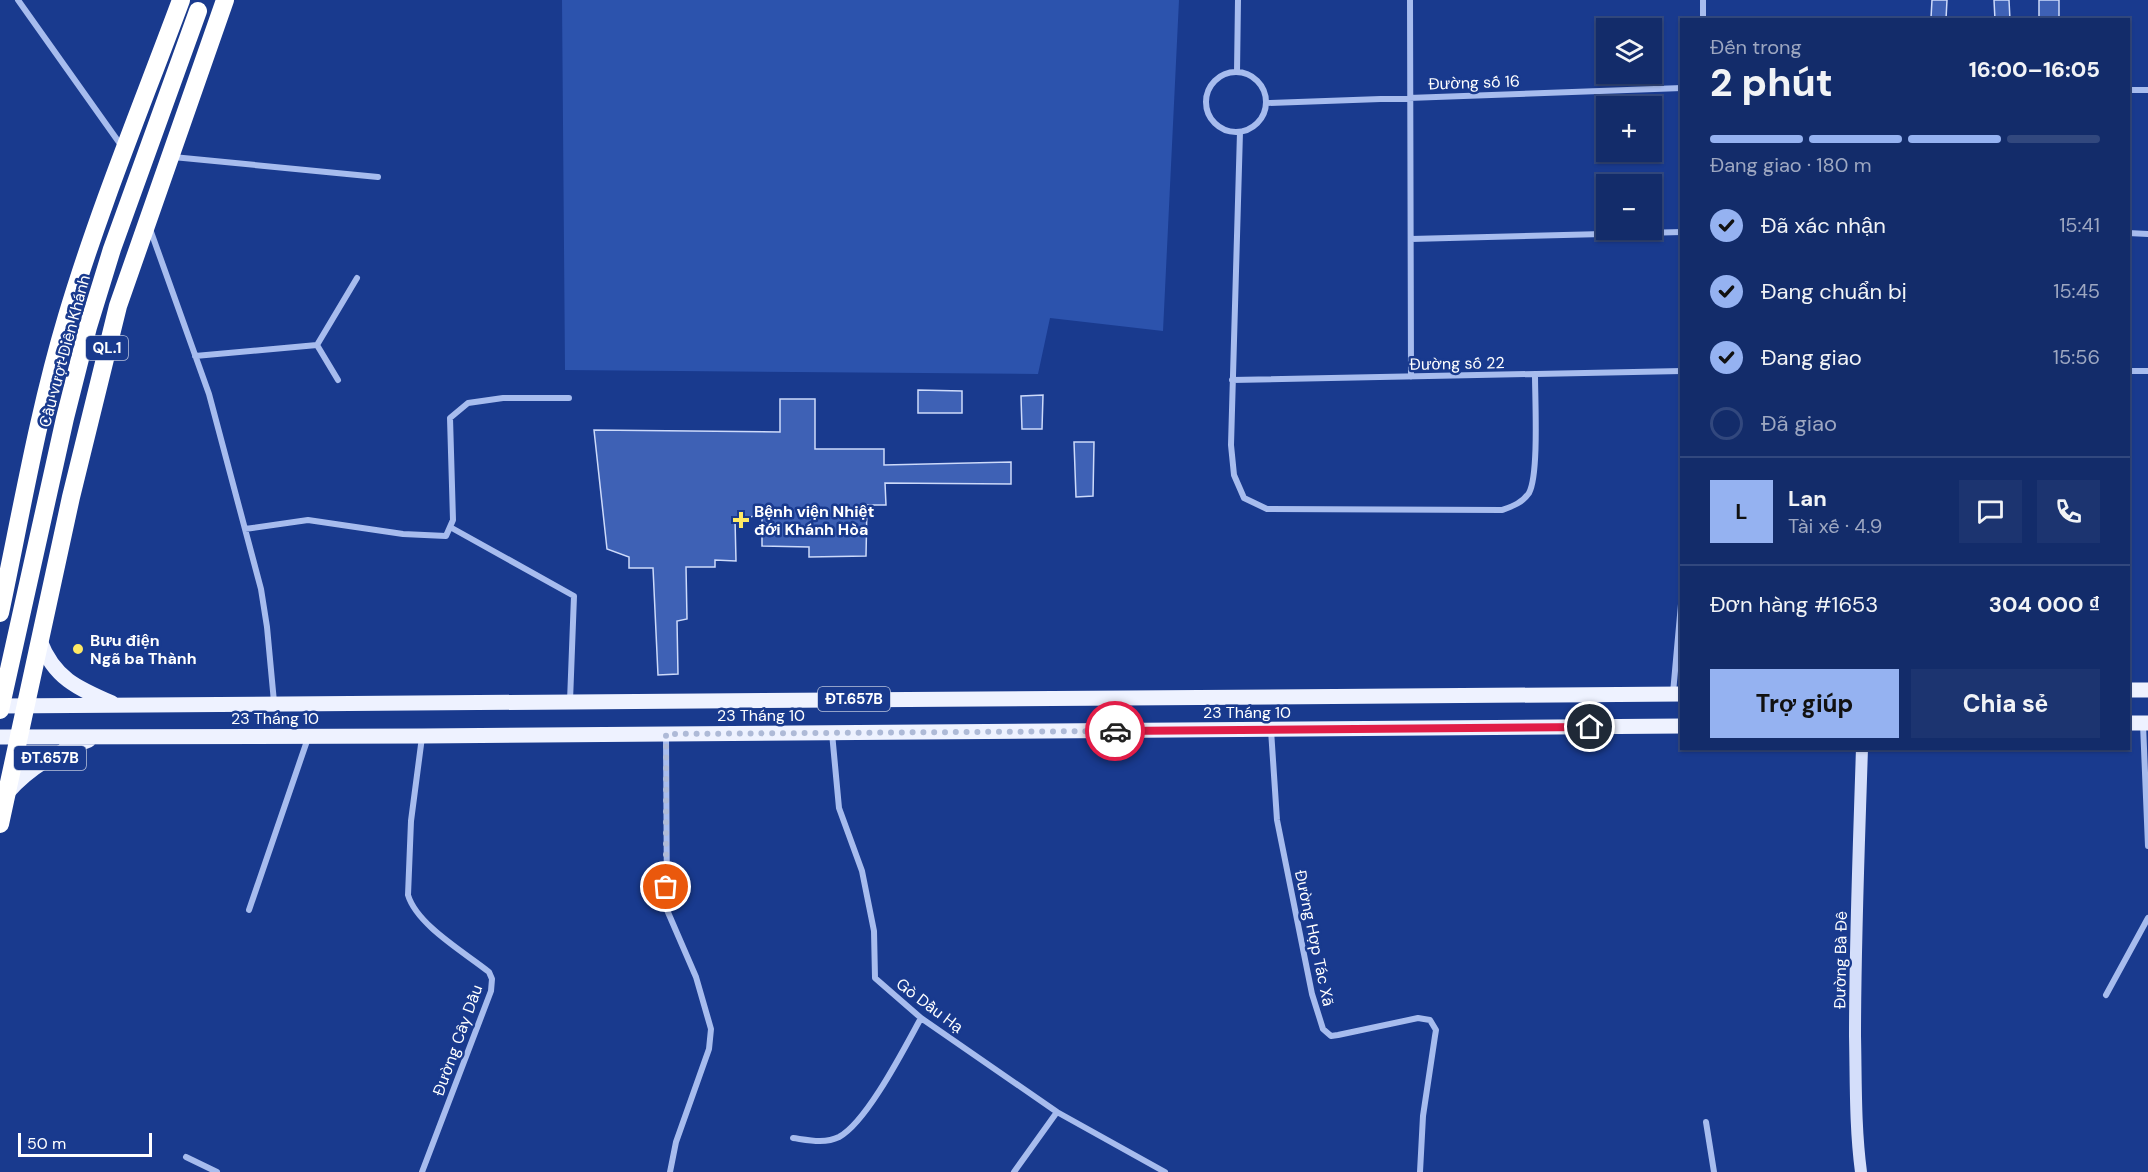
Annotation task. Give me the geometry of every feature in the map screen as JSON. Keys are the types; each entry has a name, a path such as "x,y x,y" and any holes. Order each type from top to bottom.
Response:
{"highway":[{"name":"QL.1","path":"0,613 48,390 67,317 125,151 182,0"},
{"name":"QL.1","path":"0,825 97,387 118,306 146,220 225,0"},
{"name":"Cầu vượt Diên Khánh","path":"0,708 65,418 88,327 112,249 200,4"}],"main road":[{"name":"ĐT.657B","path":"40,641 45,654 64,679 117,705"},
{"path":"2130,690 2148,690"},
{"name":"23 Tháng 10","path":"0,708 570,701 1677,694"},
{"name":"23 Tháng 10","path":"0,737 1680,726"},
{"name":"ĐT.657B","path":"7,793 33,768 52,756 101,736"}],"street":[{"path":"18,0 125,151"},
{"path":"1237,72 1238,0"},
{"path":"1410,0 1411,377"},
{"path":"1703,0 1703,18"},
{"path":"1237,72 1247,74 1261,85 1267,103 1259,123 1240,132 1221,129 1213,122 1205,104 1206,94 1218,77 1237,72"},
{"name":"Đường số 16","path":"1267,103 1680,88"},
{"path":"2130,90 2148,90"},
{"path":"1240,132 1231,445 1234,475 1244,498 1267,509 1502,510 1519,504 1529,492 1535,470 1535,375"},
{"path":"169,157 378,177"},
{"path":"146,220 209,394 245,529 264,609 274,704"},
{"path":"1411,239 1680,232"},
{"path":"2130,233 2148,234"},
{"path":"317,345 357,278"},
{"path":"195,356 317,345"},
{"path":"317,345 338,380"},
{"path":"2130,370 2148,370"},
{"name":"Đường số 22","path":"1232,380 1680,371"},
{"path":"245,529 308,520 403,534 446,536 453,520 450,418 468,403 503,398 569,398"},
{"path":"450,527 574,596 570,701"},
{"path":"1677,694 1680,633"},
{"path":"2140,723 2148,846"},
{"name":"Đường Hợp Tác Xã","path":"1271,730 1277,820 1302,951 1323,1029 1331,1036 1418,1018 1430,1020 1434,1025 1435,1036 1423,1116 1420,1172"},
{"name":"Gò Dầu Hạ","path":"832,733 839,808 862,871 874,931 874,978 921,1018 1057,1112 1165,1172"},
{"path":"666,734 667,910 696,977 711,1029 709,1049 676,1142 669,1172"},
{"path":"249,910 309,736"},
{"name":"Đường Cây Dầu","path":"422,736 411,821 408,895 411,905 420,918 489,972 492,979 491,991 422,1172"},
{"name":"Đường Bà Đê","path":"1861,1172 1856,1110 1855,966 1862,750"},
{"path":"2106,995 2148,918"},
{"path":"793,1138 830,1140 853,1126 882,1086 921,1018"},
{"path":"1014,1172 1057,1112"},
{"path":"1706,1122 1714,1172"},
{"path":"186,1157 217,1172"}],"shaded area":[{"path":"562,0 1179,0 1163,331 1050,318 1038,374 565,370"}],"building":[{"path":"1932,0 1947,0 1946,18 1931,18"},
{"path":"1994,0 2009,0 2010,18 1995,18"},
{"path":"2039,0 2059,0 2059,18 2039,18"},
{"path":"918,390 962,391 962,413 918,413"},
{"path":"1043,395 1042,429 1022,429 1021,396"},
{"path":"780,399 815,399 815,449 884,449 884,465 1011,462 1011,484 885,483 886,505 867,505 866,556 809,557 809,547 762,546 762,515 735,519 736,561 715,560 715,567 686,567 687,619 677,621 678,674 658,675 653,568 629,568 629,557 607,549 594,430 780,432"},
{"path":"1074,442 1094,442 1093,496 1076,497"}],"way so far":[{"path":"666,887 666,734 1115,731"}],"place":[{"name":"Bệnh viện Nhiệt đới Khánh Hòa","path":"741,520"},
{"name":"Bưu điện Ngã ba Thành","path":"78,649"}],"route":[{"path":"1115,731 1590,727"}]}
